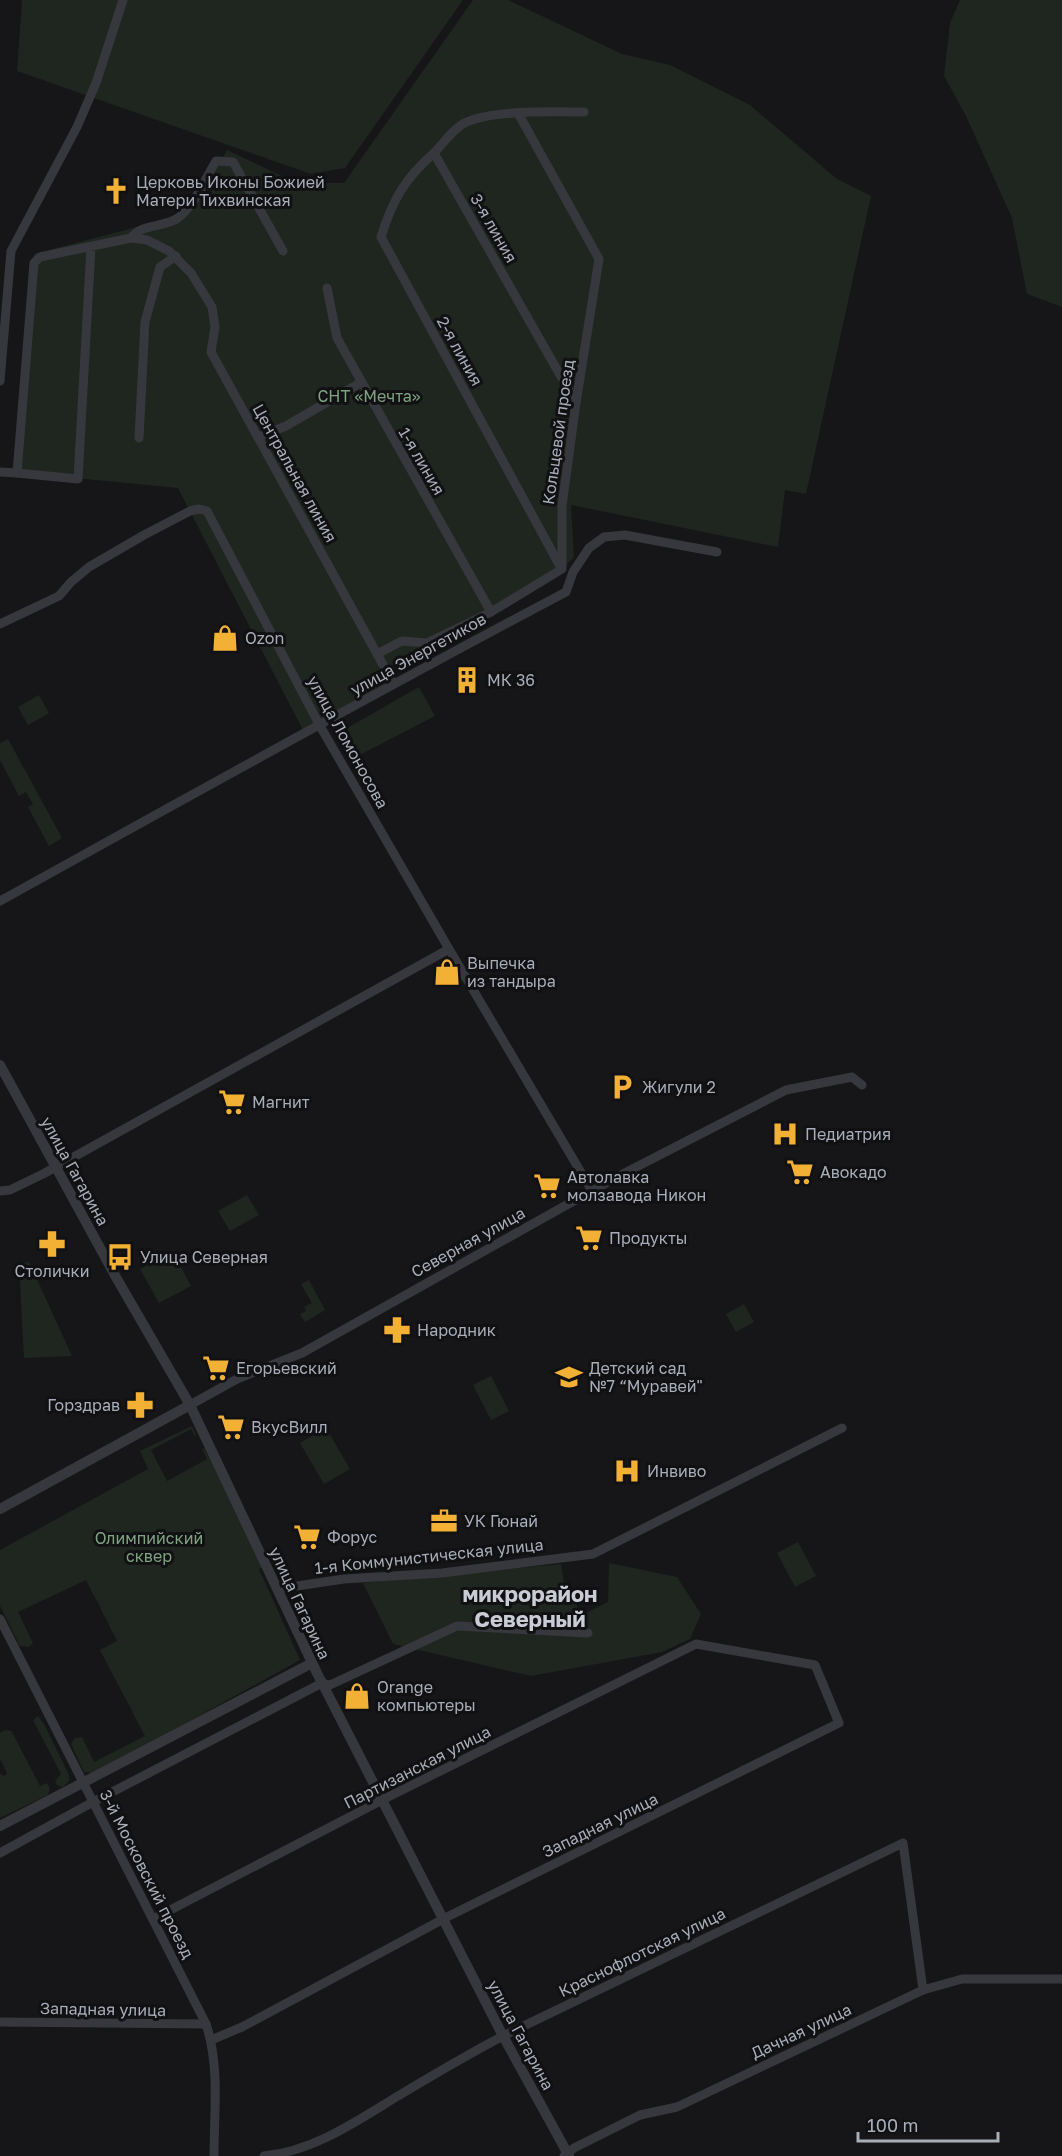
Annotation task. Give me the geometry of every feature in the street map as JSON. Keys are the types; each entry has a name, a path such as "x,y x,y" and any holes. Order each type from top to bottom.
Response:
{"street":[{"path":"0,381 11,251 77,127 96,83 123,0"},
{"path":"434,153 459,126 473,120 518,113 584,112"},
{"name":"Кольцевой проезд","path":"518,113 599,259 562,506 562,569"},
{"name":"3-я линия","path":"434,153 576,403"},
{"name":"2-я линия","path":"434,153 416,169 403,186 392,205 381,237 562,569"},
{"path":"17,473 34,263 40,257 131,238 136,232 177,219 189,206 216,161 233,162 283,251"},
{"name":"Центральная линия","path":"131,238 147,240 176,256 191,273 212,307 215,327 212,352 393,683"},
{"path":"0,472 78,478 91,247"},
{"path":"139,438 145,322 160,267 176,256"},
{"name":"1-я линия","path":"327,288 337,338 360,383 491,612"},
{"path":"258,437 286,426 360,383"},
{"name":"улица Ломоносова","path":"0,624 59,596 70,582 97,562 181,515 200,508 207,512 321,726 592,1191"},
{"name":"улица Энергетиков","path":"0,902 321,726 393,683 566,592 573,572 589,548 604,537 625,535 717,552"},
{"path":"377,654 402,641 427,643 491,612 562,569"},
{"path":"0,1191 10,1190 56,1167 449,949"},
{"name":"улица Гагарина","path":"0,1065 117,1279 190,1405 322,1683 503,2036 567,2155"},
{"name":"Северная улица","path":"190,1405 237,1379 302,1353 592,1191 786,1090 852,1077 862,1085"},
{"path":"0,1509 190,1405"},
{"name":"1-я Коммунистическая улица","path":"277,1588 344,1579 442,1573 593,1554 842,1428"},
{"name":"3-й Московский проезд","path":"0,1619 206,2024 211,2040 214,2068 214,2156"},
{"path":"0,1853 322,1683 330,1685 457,1626 588,1633"},
{"name":"Партизанская улица","path":"153,1919 382,1800 696,1644"},
{"name":"Западная улица","path":"211,2040 242,2027 443,1920 839,1723 815,1665 696,1644"},
{"path":"0,1826 312,1663"},
{"name":"Краснофлотская улица","path":"264,2156 276,2155 311,2144 338,2132 463,2057 503,2036 903,1843 923,1990"},
{"name":"Дачная улица","path":"567,2155 640,2115 676,2107 923,1990 962,1979 1062,1979"},
{"name":"Западная улица","path":"0,2022 206,2024"}],"green space":[{"path":"22,0 463,0 345,168 311,174 17,71"},
{"name":"СНТ «Мечта»","path":"473,0 508,0 622,54 670,65 750,105 837,179 871,196 806,494 785,490 778,547 571,505 574,557 562,569 427,643 395,668 397,684 305,734 178,488 13,472 34,254 190,213 227,150 297,183 344,183"},
{"path":"960,0 1062,0 1062,307 1027,294 1012,218 966,116 944,76 950,23"},
{"path":"419,687 435,716 350,760 335,735"},
{"path":"39,695 49,713 28,725 18,707"},
{"path":"8,739 62,838 49,846 28,807 33,804 26,792 19,796 0,760 0,743"},
{"path":"247,1195 259,1215 230,1231 218,1211"},
{"path":"173,1252 191,1286 159,1303 140,1269"},
{"path":"29,1262 72,1356 24,1358 19,1263"},
{"path":"309,1280 325,1310 305,1322 300,1314 306,1311 304,1307 312,1303 301,1284"},
{"path":"744,1304 754,1322 736,1332 726,1314"},
{"path":"491,1376 509,1411 491,1420 473,1385"},
{"name":"Олимпийский сквер","path":"192,1426 195,1436 191,1429 151,1450 167,1481 207,1459 202,1449 204,1448 266,1565 259,1569 300,1660 101,1770 92,1773 84,1772 71,1744 75,1738 82,1737 94,1762 145,1736 100,1650 117,1641 86,1580 18,1612 33,1643 29,1647 20,1646 0,1606 0,1550 148,1469 140,1451"},
{"path":"326,1428 350,1469 324,1484 300,1443"},
{"path":"798,1542 816,1576 795,1587 777,1553"},
{"path":"609,1563 677,1577 701,1614 690,1639 662,1652 531,1676 393,1644 363,1583 561,1564 564,1583 582,1615 608,1602"},
{"path":"38,1716 69,1775 69,1781 63,1787 57,1785 55,1781 61,1774 33,1720"},
{"path":"6,1730 13,1734 40,1786 47,1783 50,1788 48,1795 0,1818 0,1774 5,1776 7,1773 0,1759 0,1733"}],"place":[{"name":"Церковь Иконы Божией Матери Тихвинская","path":"116,191"},
{"name":"Ozon","path":"225,638"},
{"name":"МК 36","path":"467,680"},
{"name":"Выпечка из тандыра","path":"447,972"},
{"name":"Жигули 2","path":"622,1087"},
{"name":"Магнит","path":"232,1102"},
{"name":"Педиатрия","path":"785,1134"},
{"name":"Авокадо","path":"800,1172"},
{"name":"Автолавка молзавода Никон","path":"547,1186"},
{"name":"Продукты","path":"589,1238"},
{"name":"Столички","path":"52,1244"},
{"name":"Улица Северная","path":"120,1257"},
{"name":"Народник","path":"397,1330"},
{"name":"Егорьевский","path":"216,1368"},
{"name":"Детский сад №7 “Муравей\"","path":"569,1377"},
{"name":"Горздрав","path":"140,1405"},
{"name":"ВкусВилл","path":"231,1427"},
{"name":"Инвиво","path":"627,1471"},
{"name":"УК Гюнай","path":"444,1521"},
{"name":"Форус","path":"307,1537"},
{"name":"Orange компьютеры","path":"357,1696"}],"district":[{"name":"микрорайон Северный","path":"530,1606"}]}
